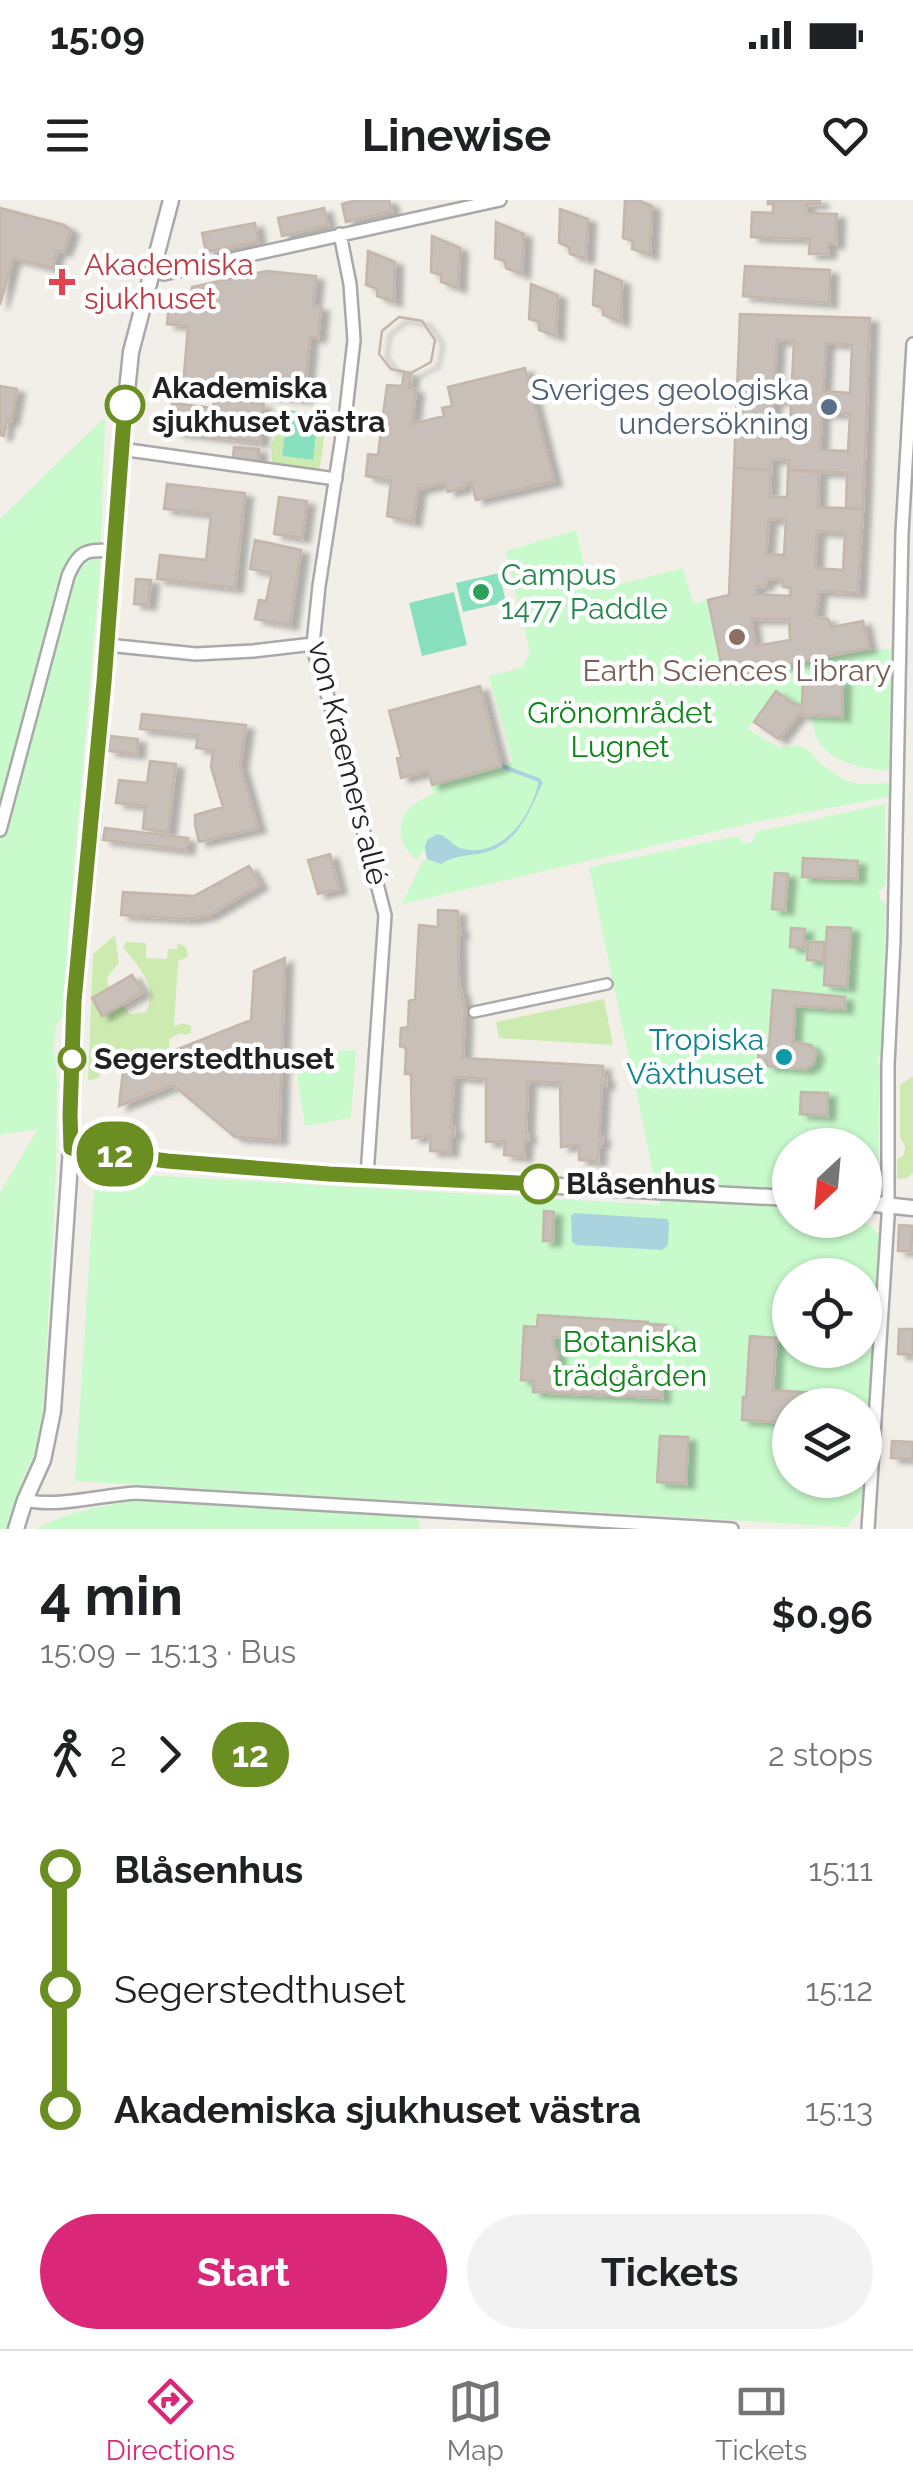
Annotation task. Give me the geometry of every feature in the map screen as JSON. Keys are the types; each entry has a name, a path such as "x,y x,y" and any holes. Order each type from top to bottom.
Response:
{"street":[{"path":"16,1529 24,1500 43,1460 53,1411 71,1148 74,1001 121,449 131,352 171,200"},
{"path":"153,271 164,274 466,204 500,200"},
{"name":"von Kraemers allé","path":"340,234 350,284 354,340 313,644 384,915 367,1175"},
{"path":"868,1529 888,1218 913,344"},
{"path":"121,449 336,478"},
{"path":"0,830 74,560 82,553 115,551"},
{"path":"107,645 196,654 313,644"},
{"path":"898,771 913,768"},
{"path":"474,1012 607,984"},
{"path":"71,1148 167,1161 367,1175 772,1197"},
{"path":"882,1205 913,1208"},
{"path":"24,1500 45,1504 136,1493 732,1529"}],"green space":[{"path":"288,410 319,414 313,460 282,456"},
{"path":"105,417 100,570 68,937 67,1013 56,1025 54,1050 56,1173 43,1418 35,1453 7,1529 0,1529 0,1193 38,1129 0,1135 0,519"},
{"path":"280,422 287,423 282,456 313,460 318,425 326,426 319,471 272,462 271,446"},
{"name":"Grönområdet Lugnet","path":"576,530 590,591 683,568 693,603 708,600 724,677 869,648 893,648 893,765 888,770 859,766 830,754 818,740 802,705 775,692 747,729 779,747 799,746 810,751 844,780 858,784 892,783 892,796 755,822 402,904 427,859 424,849 417,860 405,847 400,831 404,815 419,801 433,795 432,785 513,762 489,676 523,667 530,652 506,551"},
{"name":"Campus 1477 Paddle","path":"499,573 506,602 463,612 456,583"},
{"path":"454,592 467,645 422,656 409,603"},
{"name":"Botaniska trädgården","path":"885,804 886,886 879,890 880,900 886,904 882,1053 877,1060 879,1128 772,1128 772,1238 880,1238 878,1258 772,1258 772,1368 871,1368 870,1388 772,1388 772,1498 862,1498 862,1508 847,1527 75,1481 95,1172 660,1205 589,867 737,836 744,844 752,842 756,832"},
{"path":"115,935 119,963 107,977 109,988 130,1014 146,1012 150,993 141,970 123,947 126,942 146,943 146,958 167,959 168,949 177,949 178,943 186,947 188,957 178,961 174,1026 184,1023 191,1026 191,1033 169,1039 169,1048 145,1061 142,1055 122,1063 122,1057 100,1067 100,1077 88,1081 93,954"},
{"path":"604,999 613,1045 499,1038 496,1022"},
{"path":"356,1050 351,1118 305,1126 294,1054"},
{"path":"913,1076 913,1173 897,1179 897,1159 904,1155 905,1146 900,1137 900,1085"},
{"path":"136,1501 417,1517 420,1529 37,1529 85,1510"}],"water":[{"path":"539,780 543,782 527,816 503,844 441,864 427,859 427,840 437,834 464,849 492,847 504,840 523,819"},
{"path":"574,1213 667,1219 668,1245 662,1250 577,1245 572,1242"}],"building":[{"path":"389,200 392,211 346,222 342,204"},
{"path":"625,200 652,206 650,255 632,249 633,241 623,238"},
{"path":"768,200 820,200 820,204 807,204 806,213 837,214 836,244 829,243 828,254 809,254 810,239 751,237 752,212 773,213 773,204 768,204"},
{"path":"0,208 64,225 71,231 64,251 57,251 52,268 13,258 0,305"},
{"path":"324,208 328,225 282,236 278,218"},
{"path":"560,209 588,219 586,259 570,254 569,247 559,243"},
{"path":"496,222 524,234 522,274 495,258"},
{"path":"255,223 258,242 206,252 202,233"},
{"path":"432,236 460,248 458,288 441,282 441,275 431,272"},
{"path":"368,251 395,262 394,302 377,296 377,289 366,285"},
{"name":"Sveriges geologiska undersökning","path":"745,266 830,270 829,303 743,296"},
{"path":"595,270 622,281 621,322 603,315 603,308 593,305"},
{"path":"267,271 316,276 313,306 321,307 318,338 310,337 304,399 183,387 188,326 167,324 170,293 191,295 192,287"},
{"path":"531,284 558,295 556,336 539,330 539,322 529,319"},
{"name":"Sveriges geologiska undersökning","path":"740,314 870,318 863,509 846,508 847,473 788,470 789,460 771,459 771,470 734,468","holes":["777,340 794,341 792,381 775,380","826,343 852,345 850,393 823,391","774,400 791,401 790,439 772,438","822,413 850,414 848,451 820,450"]},
{"path":"399,317 422,321 435,340 431,362 411,373 409,388 416,390 412,424 444,416 442,408 452,406 448,387 525,368 554,481 476,500 471,482 448,492 445,483 418,489 413,522 387,516 391,481 366,476 368,454 378,455 387,385 402,386 404,372 391,369 379,354 382,331"},
{"path":"399,317 422,321 435,340 431,362 411,373 391,369 379,354 382,331"},
{"path":"0,386 17,389 4,436 0,435"},
{"path":"214,398 264,404 260,442 175,432 176,420 170,420 172,403 213,408"},
{"path":"234,447 259,449 258,461 233,458"},
{"path":"734,468 771,470 770,497 787,497 788,470 819,472 818,507 863,509 858,593 819,591 816,617 828,619 832,627 863,621 869,648 724,677 708,600 729,595","holes":["769,519 786,520 784,555 766,554","817,531 845,533 843,570 815,568","767,579 783,580 783,587 791,588 790,596 756,594 757,586 765,586","751,619 789,619 790,640 755,646"]},
{"path":"167,484 245,493 235,588 157,579 160,555 206,560 211,514 164,509"},
{"path":"279,497 307,501 302,538 274,534"},
{"path":"255,540 301,550 290,625 255,619 259,600 266,601 272,573 250,569"},
{"path":"136,579 151,580 148,605 134,604"},
{"path":"803,679 843,680 842,717 800,712 779,739 754,722 776,691 802,705"},
{"path":"480,686 501,766 432,785 428,771 401,778 397,758 401,757 389,711"},
{"path":"142,714 246,725 240,765 258,828 199,842 195,815 223,807 211,767 213,750 196,748 198,735 140,729"},
{"path":"110,736 138,739 137,754 108,751"},
{"path":"150,761 176,764 168,832 143,829 145,806 116,803 119,780 147,783"},
{"path":"105,828 188,838 186,850 103,840"},
{"path":"330,854 339,889 318,894 308,860"},
{"path":"803,858 858,861 857,879 802,877"},
{"path":"249,866 260,885 209,915 189,919 121,915 123,892 194,896"},
{"path":"775,873 788,874 785,910 772,909"},
{"name":"Blåsenhus","path":"438,910 458,911 459,990 465,1009 463,1058 603,1066 606,1085 602,1085 602,1143 598,1161 579,1160 579,1145 561,1147 560,1083 528,1081 528,1139 524,1157 504,1155 505,1141 486,1142 486,1079 454,1077 454,1135 450,1152 430,1151 431,1136 412,1138 411,1074 405,1074 406,1048 400,1046 401,1028 408,1027 409,1001 415,999 419,925 438,927"},
{"path":"827,927 851,928 847,987 824,985"},
{"path":"791,928 805,929 804,948 790,947"},
{"path":"808,942 824,942 823,961 807,960"},
{"name":"Segerstedthuset","path":"285,958 279,1140 235,1137 173,1085 119,1106 123,1071 251,1020 254,971"},
{"path":"132,975 143,992 102,1016 92,998"},
{"name":"Tropiska Växthuset","path":"773,990 845,997 845,1009 795,1006 793,1042 811,1045 816,1054 813,1064 806,1069 767,1066 767,1061 758,1060 759,1045 769,1046"},
{"path":"801,1092 828,1093 827,1116 800,1114"},
{"path":"544,1211 554,1212 553,1241 543,1241"},
{"path":"899,1225 913,1226 911,1251 898,1251"},
{"path":"538,1315 667,1325 666,1341 647,1343 573,1343 573,1338 553,1337 558,1354 551,1365 551,1373 662,1381 662,1398 533,1392 534,1381 521,1380 524,1326 537,1327"},
{"path":"899,1329 913,1329 913,1355 898,1354"},
{"path":"750,1336 772,1338 772,1422 742,1420 743,1397 746,1398"},
{"path":"660,1436 688,1437 686,1484 657,1482"},
{"path":"892,1441 913,1442 913,1459 891,1458"}],"waterway":[{"path":"502,766 539,780"}],"bus line":[{"name":"12","path":"125,405 92,827 74,1001 71,1148 167,1161 329,1174 539,1184"}],"place":[{"name":"Akademiska sjukhuset","path":"62,282"},
{"name":"Akademiska sjukhuset västra","path":"125,405"},
{"name":"Sveriges geologiska undersökning","path":"829,407"},
{"name":"Campus 1477 Paddle","path":"481,592"},
{"name":"Earth Sciences Library","path":"737,637"},
{"name":"Tropiska Växthuset","path":"784,1057"},
{"name":"Segerstedthuset","path":"72,1059"},
{"name":"Blåsenhus","path":"539,1184"}]}
